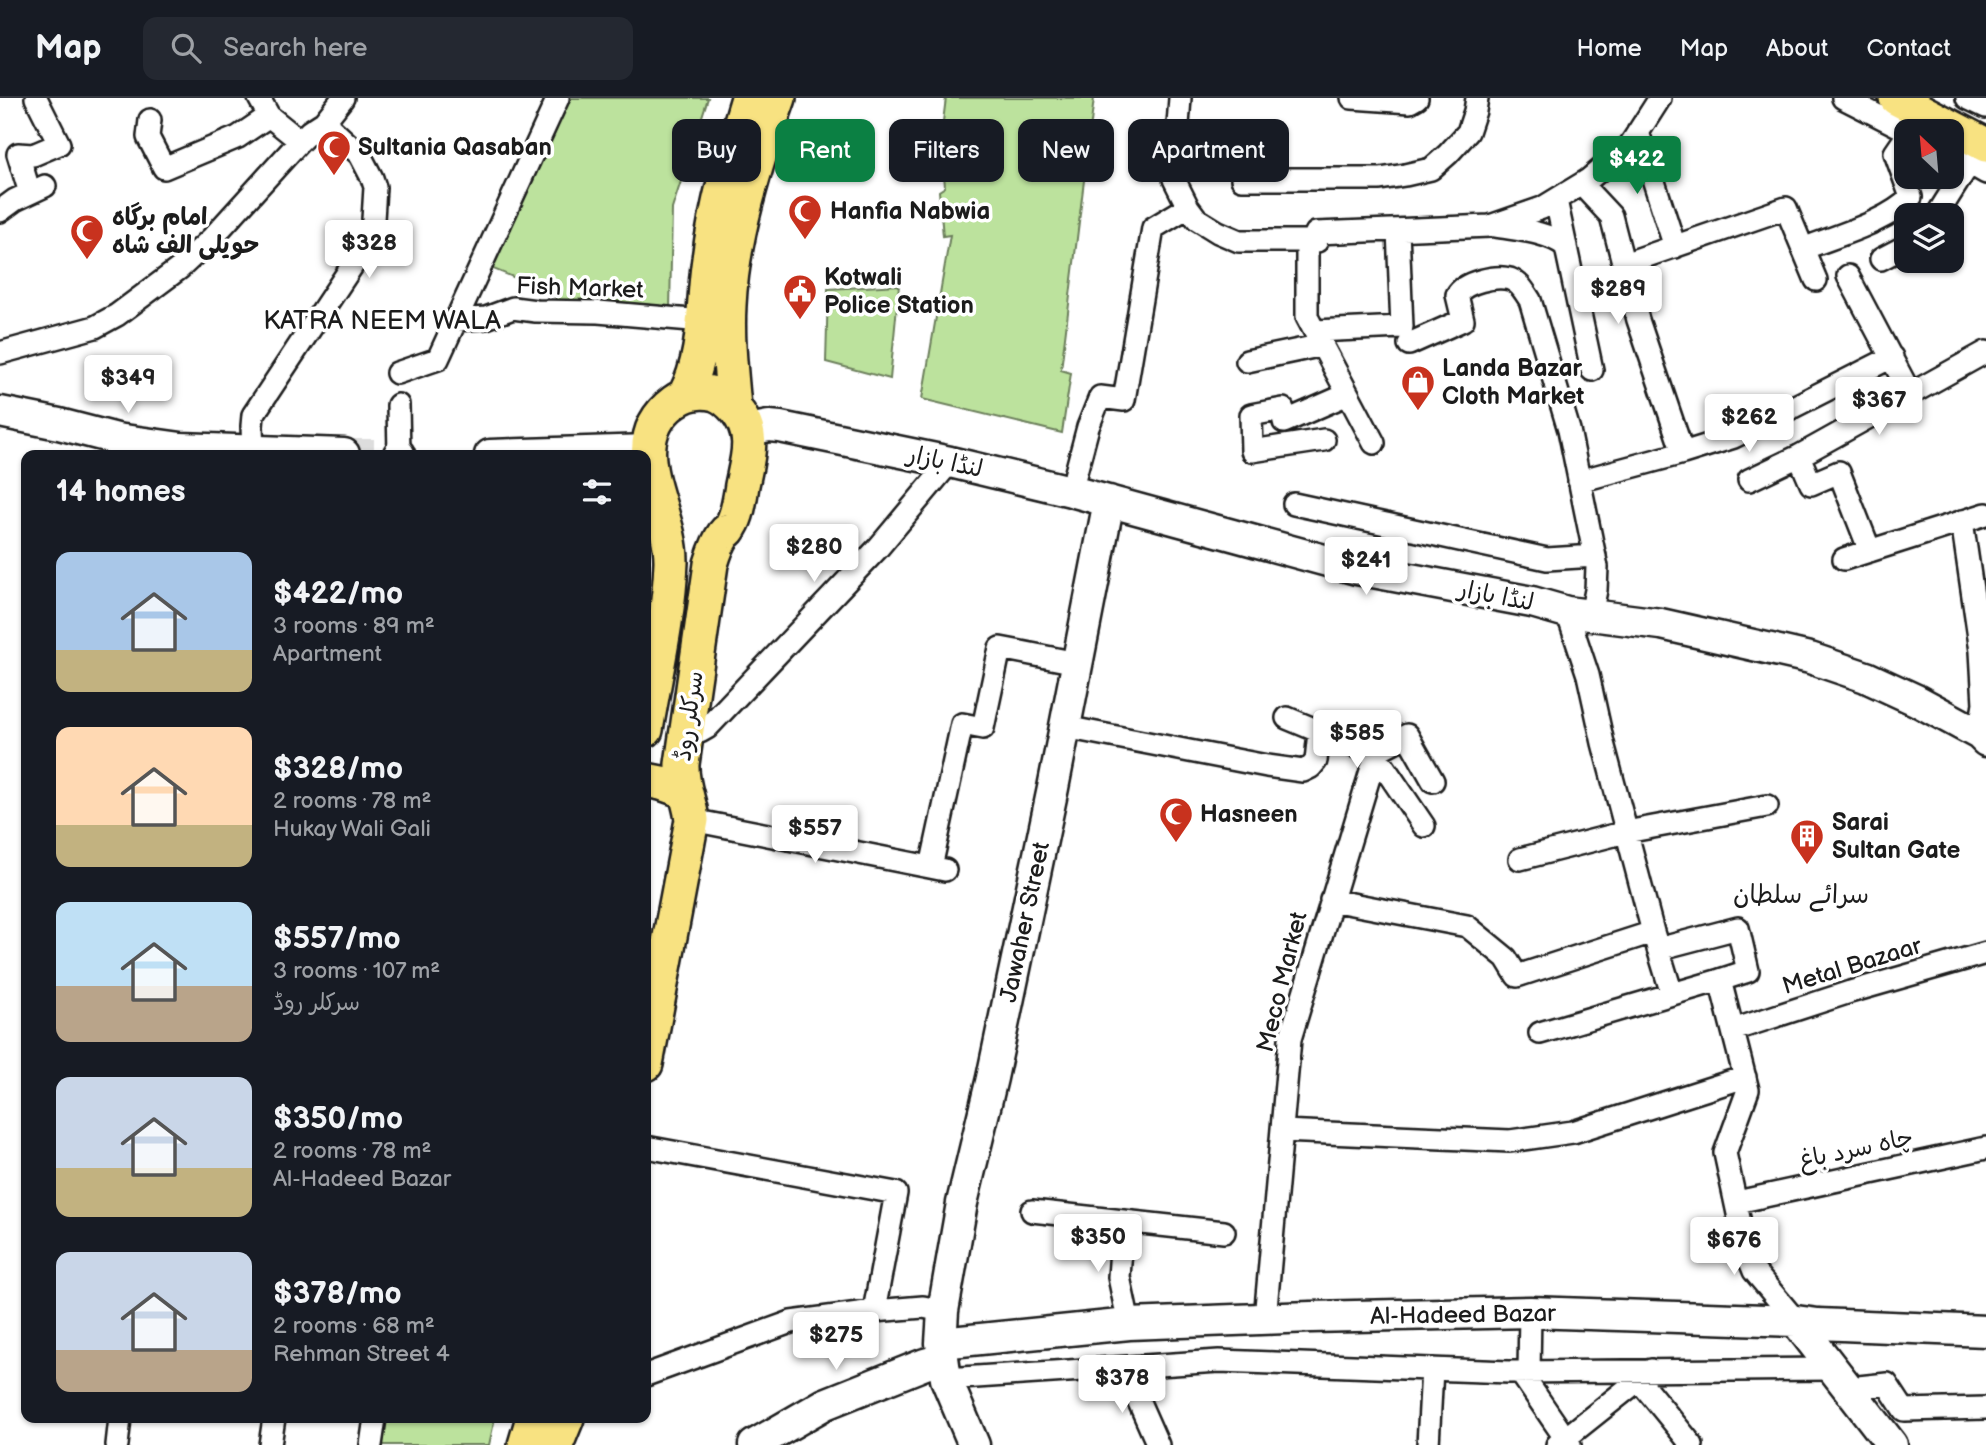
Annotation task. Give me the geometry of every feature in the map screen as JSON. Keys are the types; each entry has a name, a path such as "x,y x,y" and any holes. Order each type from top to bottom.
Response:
{"main road":[{"name":"سرکلر روڈ","path":"649,450 660,417 685,395 698,363 708,261 720,197 748,98"},
{"name":"سرکلر روڈ","path":"651,1033 688,806 682,764 685,731 711,564 724,534 731,526 740,499 749,450 741,419 728,326 732,271 748,200 779,98"},
{"path":"1896,98 1981,160"},
{"path":"1941,98 1986,120"},
{"path":"685,395 712,393 729,401 741,419"},
{"name":"سرکلر روڈ","path":"651,477 671,562 651,700"},
{"name":"سرکلر روڈ","path":"659,505 671,522 686,534 701,539 724,534"},
{"path":"651,781 661,783 688,806"},
{"path":"525,1445 532,1423"},
{"path":"556,1445 565,1423"}],"street":[{"path":"0,211 37,189 18,154 33,155 59,144 36,98"},
{"path":"0,353 95,327 117,315 180,268 211,239 300,141 324,122 343,98"},
{"path":"397,373 438,359 558,98"},
{"path":"1180,98 1174,178 1197,219 1239,241 1317,241 1316,233 1493,225 1547,236 1566,246"},
{"path":"1352,98 1410,102 1417,98"},
{"path":"1289,179 1380,179 1431,169 1468,132 1477,98"},
{"path":"1493,225 1542,208 1582,185 1630,145 1660,98"},
{"path":"1843,98 1894,124"},
{"path":"1967,98 1986,107"},
{"path":"150,120 148,137 164,168 238,137 264,107 300,141"},
{"path":"253,450 253,415 372,236 375,187 372,178 360,155 324,122"},
{"path":"1638,132 1675,247"},
{"path":"1945,203 1964,172 1981,160"},
{"path":"1582,185 1611,216 1638,320 1683,453"},
{"path":"1803,249 1901,208 1911,197 1908,189"},
{"path":"1556,200 1592,370"},
{"path":"1070,491 1088,427 1100,397 1124,400 1153,228 1188,207"},
{"path":"1624,264 1786,208 1816,280"},
{"path":"1247,362 1319,338 1402,327 1398,230"},
{"path":"1307,241 1307,317 1374,443"},
{"path":"1881,259 1894,252"},
{"path":"1848,276 1911,395"},
{"path":"1409,344 1463,320 1457,295 1460,288 1471,283 1508,279 1521,286 1530,300 1569,430 1597,567 1596,590 1579,613 1588,675 1626,832 1672,994"},
{"name":"Fish Market","path":"456,320 485,318 513,308 703,321"},
{"path":"1749,480 1800,456 1986,352"},
{"path":"1579,481 1734,438 1892,357"},
{"path":"1324,440 1252,451 1251,415 1283,409 1284,422 1348,394"},
{"path":"398,405 399,450"},
{"path":"0,412 59,424 154,449 210,450"},
{"name":"لنڈا بازار","path":"741,419 950,462 1070,491 1357,569 1579,613 1661,624 1810,658 1866,677 1916,700 1982,738"},
{"path":"617,450 649,450"},
{"path":"1800,456 1811,484 1839,472 1870,551"},
{"path":"685,731 700,732 707,728 878,548 950,462"},
{"name":"Jawaher Street","path":"943,1361 943,1311 962,1203 992,1078 1109,501"},
{"path":"1294,504 1547,559 1595,556"},
{"path":"1844,559 1986,514"},
{"path":"1962,521 1981,651 1984,704 1982,738"},
{"path":"688,806 938,868 962,724 983,728 1000,648 1077,663"},
{"path":"1287,718 1376,755 1424,826"},
{"path":"1065,727 1303,771 1316,761 1319,732"},
{"path":"1376,755 1377,751 1407,735 1433,781"},
{"name":"Meco Market","path":"1265,1319 1290,1039 1376,755"},
{"path":"1520,859 1626,832 1767,806"},
{"path":"1331,900 1467,926 1506,958 1517,976 1656,940 1738,928 1748,971 1540,1033"},
{"name":"Metal Bazaar","path":"1733,1030 1850,992 1986,953"},
{"path":"1720,980 1748,1090 1725,1153 1746,1251 1754,1271 1842,1378 1892,1445"},
{"path":"1282,1131 1510,1141 1573,1132 1745,1077"},
{"path":"651,1148 896,1193 874,1311"},
{"name":"چاہ سرد باغ","path":"1737,1202 1986,1148"},
{"path":"1032,1211 1224,1232"},
{"path":"1123,1221 1119,1277 1129,1324"},
{"path":"651,1373 782,1324 923,1307 943,1311"},
{"path":"1530,1312 1524,1372 1564,1443 1645,1375"},
{"name":"Al-Hadeed Bazar","path":"754,1445 825,1404 925,1364 1129,1324 1530,1312 1986,1331"},
{"path":"974,1445 943,1361 1124,1368 1219,1361 1524,1372 1842,1378 1887,1384 1904,1410 1986,1408"},
{"path":"1124,1368 1158,1445"},
{"path":"1428,1445 1432,1369"},
{"path":"1645,1375 1692,1445"},
{"path":"117,1445 119,1423"},
{"path":"270,1445 273,1423"},
{"path":"371,1445 374,1423"}],"green space":[{"path":"559,98 708,98 701,119 672,119 672,182 681,182 672,209 670,310 558,308 555,294 481,264"},
{"path":"946,98 1094,98 1091,119 1018,119 1018,182 1084,182 1061,370 1071,373 1062,433 922,399 950,235 943,236 939,191 945,187 945,182 1004,182 1004,119 943,119"},
{"path":"899,285 890,379 826,362 828,289"},
{"path":"385,1423 494,1423 489,1445 382,1445"}],"place":[{"name":"Sultania Qasaban","path":"334,177"},
{"name":"Hanfia Nabwia","path":"805,241"},
{"name":"امام برگاہ حویلی الف شاہ","path":"87,261"},
{"name":"Kotwali Police Station","path":"800,321"},
{"name":"Landa Bazar Cloth Market","path":"1418,412"},
{"name":"Hasneen","path":"1176,844"},
{"name":"Sarai Sultan Gate","path":"1807,866"}],"district":[{"name":"KATRA NEEM WALA","path":"382,321"},
{"name":"سرائے سلطان","path":"1801,895"}]}
